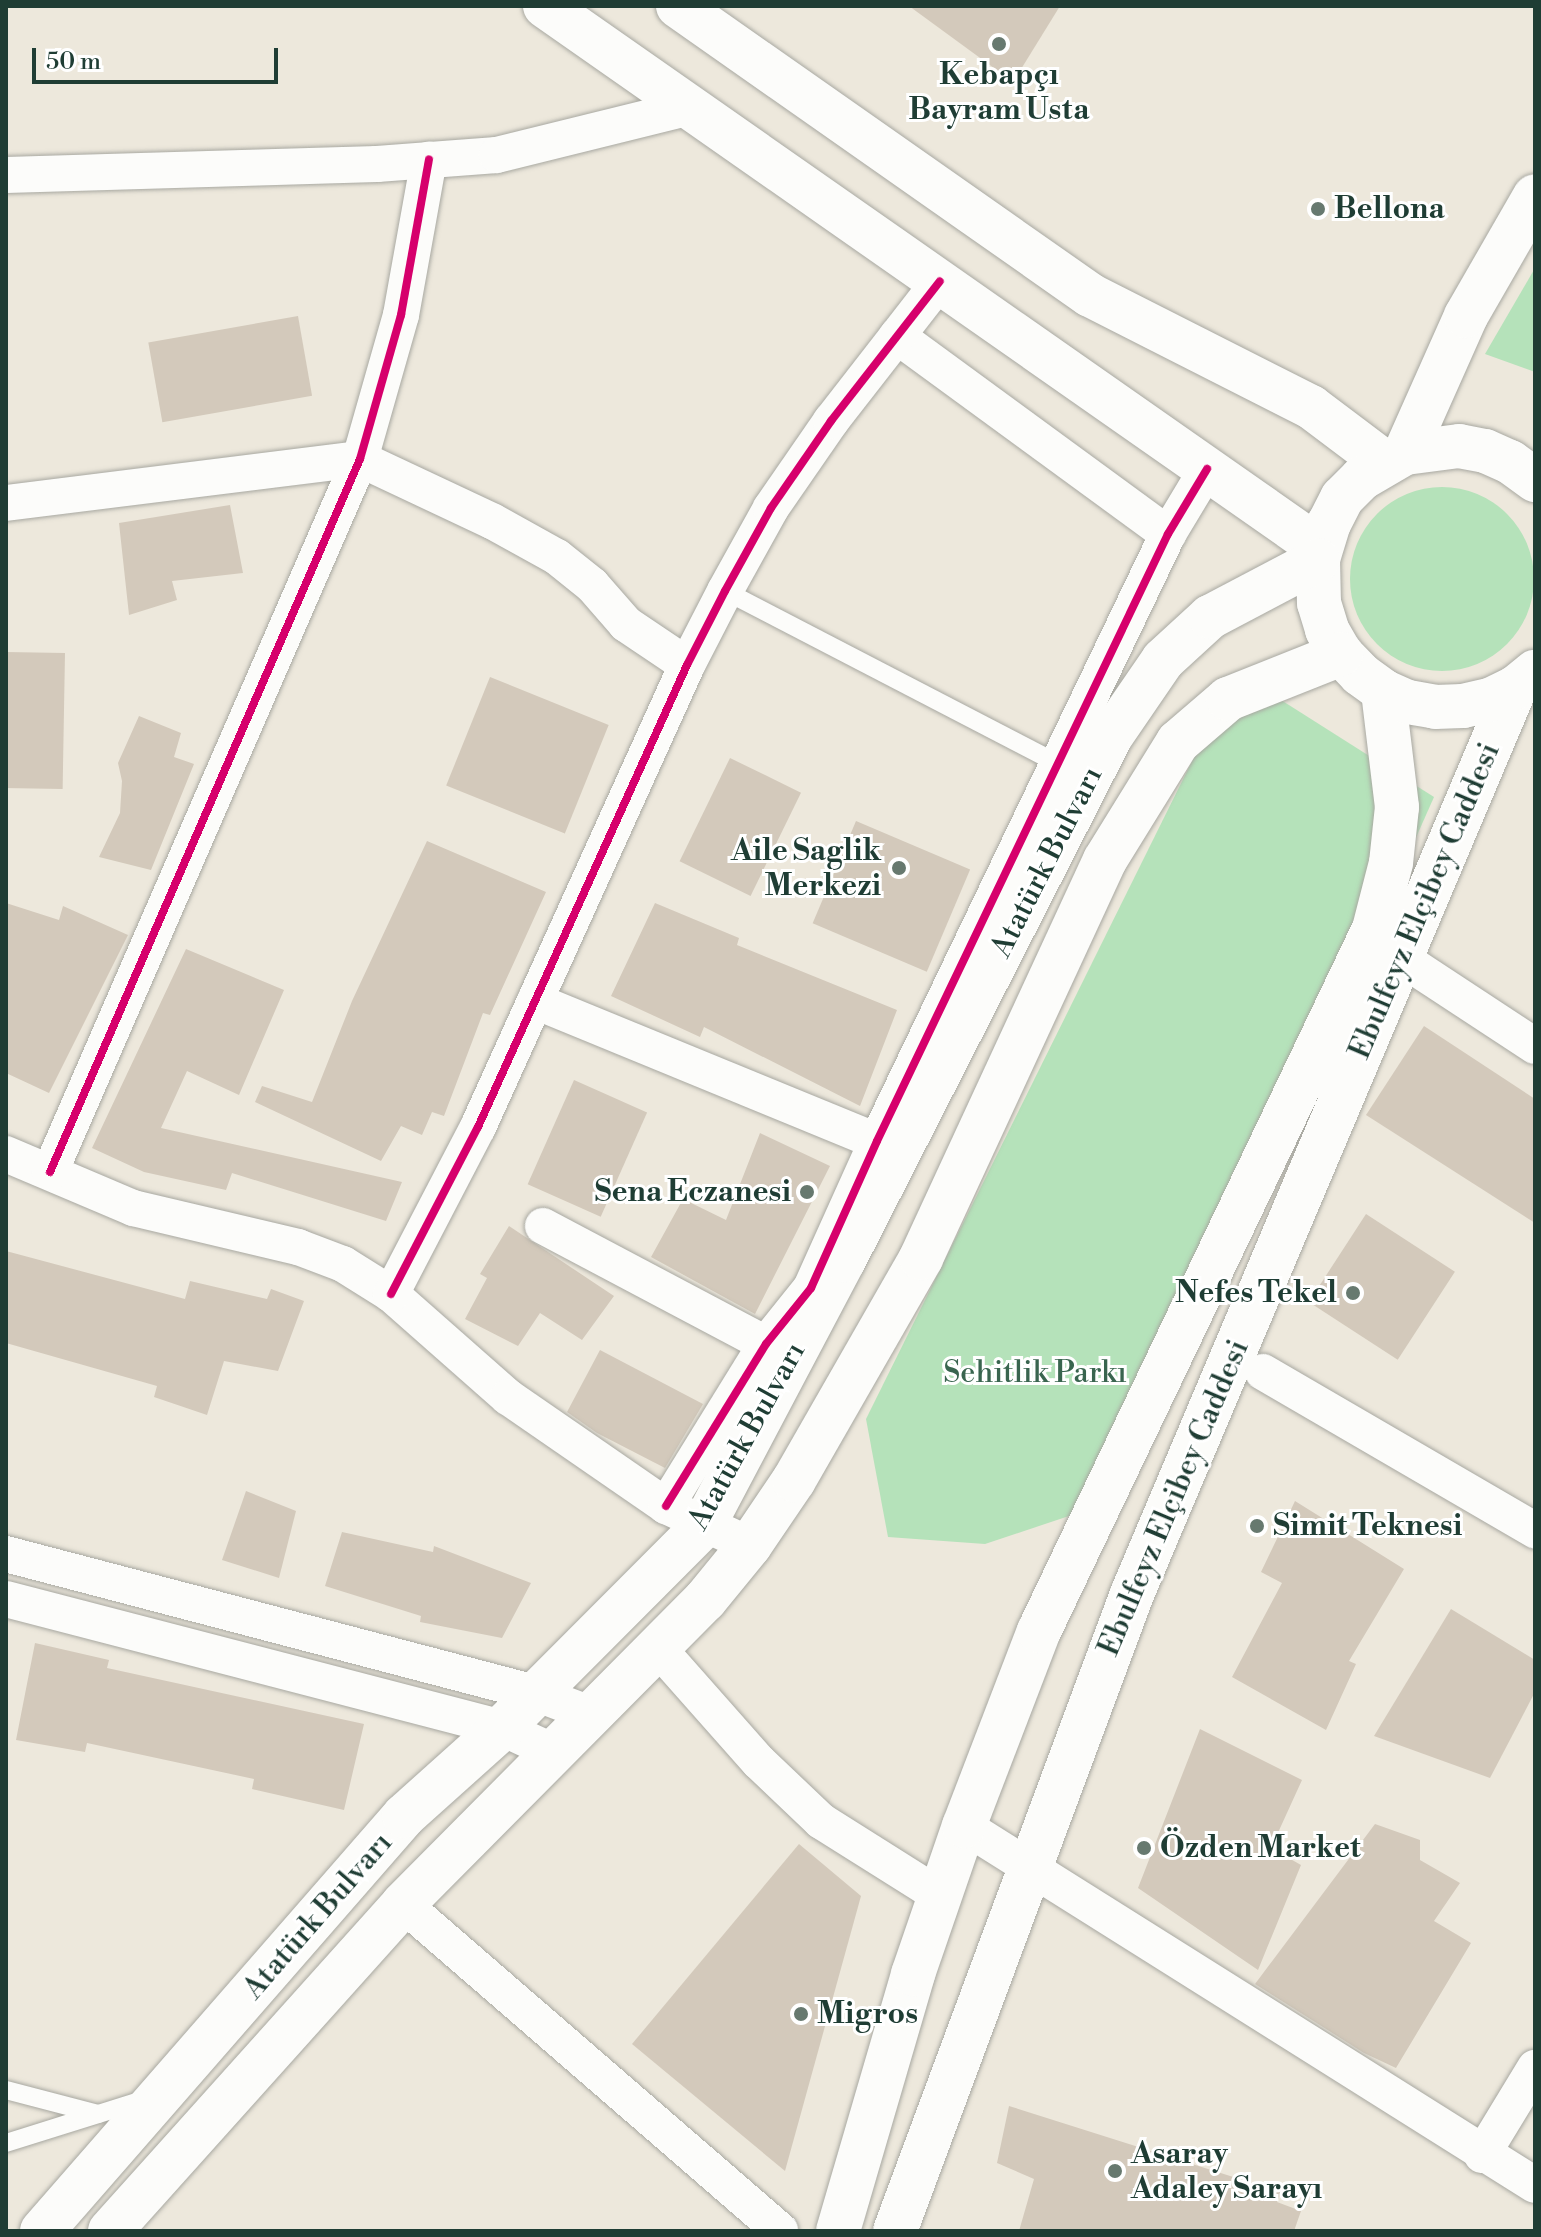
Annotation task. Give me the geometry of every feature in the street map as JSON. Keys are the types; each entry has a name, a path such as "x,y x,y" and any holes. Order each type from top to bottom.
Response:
{"main road":[{"path":"545,6 1207,469 1319,554"},
{"path":"678,6 1090,295 1311,407 1395,458 1459,446 1485,451 1510,462 1535,480"},
{"path":"1528,681 1490,700 1449,707 1408,702 1383,691 1360,674 1341,654 1327,630 1319,603 1319,554 1342,498 1395,458 1466,316 1535,196"},
{"name":"Atatürk Bulvarı","path":"42,2231 165,2094 404,1816 502,1728 704,1525 844,1260 1111,736 1163,660 1210,617 1319,554"},
{"name":"Atatürk Bulvarı","path":"110,2231 403,1904 705,1600 750,1545 794,1480 921,1258 1105,860 1178,742 1228,699 1341,654"},
{"name":"Ebulfeyz Elçibey Caddesi","path":"895,2231 1027,1869 1132,1594 1401,958 1528,681"},
{"name":"Ebulfeyz Elçibey Caddesi","path":"838,2231 940,1896 1039,1631 1374,929 1391,863 1397,807 1383,691"}],"street":[{"path":"6,175 497,155 691,107"},
{"path":"50,1172 360,459 401,315 429,160"},
{"path":"391,1294 478,1127 687,665 725,591 771,508 831,421 940,281"},
{"path":"897,336 1168,534"},
{"path":"6,503 360,459 492,521 557,557 592,585 626,624 687,665"},
{"path":"666,1506 766,1344 811,1288 877,1141 1168,534 1207,469"},
{"path":"1401,958 1535,1046"},
{"path":"535,1001 877,1141"},
{"path":"6,1154 133,1208 298,1247 343,1264 391,1294 508,1397 666,1506 750,1545"},
{"path":"543,1226 766,1344"},
{"path":"1263,1372 1535,1530"},
{"path":"6,1554 535,1693 593,1715"},
{"path":"6,1599 502,1728 556,1753"},
{"path":"658,1648 759,1762 821,1821 940,1896"},
{"path":"964,1826 1027,1869 1482,2155 1535,2185"},
{"path":"403,1904 780,2231"},
{"path":"1482,2155 1535,2068"}],"lane":[{"path":"725,591 1059,764"},
{"path":"6,2090 98,2114"},
{"path":"6,2143 165,2094"}],"green space":[{"path":"1535,268 1535,372 1485,354"},
{"path":"1442,487 1477,494 1507,514 1527,544 1534,579 1527,614 1507,644 1477,664 1442,671 1407,664 1377,644 1357,614 1350,579 1357,544 1377,514 1407,494"},
{"name":"Sehitlik Parkı","path":"1251,681 1434,797 1143,1452 1096,1507 985,1544 888,1537 866,1419 1201,743"}],"building":[{"name":"Kebapçı Bayram Usta","path":"909,6 1060,6 1013,82"},
{"path":"298,316 312,396 162,422 148,342"},
{"path":"230,505 243,573 172,581 177,600 129,615 119,523"},
{"path":"6,652 65,653 63,789 6,788"},
{"path":"490,677 609,725 565,833 446,785"},
{"path":"139,716 181,733 174,757 194,764 151,870 99,857 120,813 122,781 118,763"},
{"path":"730,758 801,793 751,896 680,861"},
{"path":"856,821 970,869 927,972 813,923"},
{"path":"427,841 546,892 490,1015 483,1013 444,1116 432,1112 422,1135 401,1126 381,1161 255,1102 262,1086 312,1102 352,1001"},
{"path":"6,903 59,920 63,906 128,935 49,1093 6,1073"},
{"path":"655,903 739,938 737,945 897,1010 860,1106 704,1027 700,1037 611,996"},
{"path":"186,949 284,990 239,1095 187,1071 161,1128 402,1182 386,1221 232,1173 226,1190 144,1172 92,1148"},
{"path":"1424,1026 1535,1099 1535,1223 1366,1115"},
{"path":"574,1080 647,1113 601,1217 528,1184"},
{"path":"760,1133 830,1166 755,1314 651,1257 683,1199 726,1220"},
{"path":"1366,1214 1455,1272 1398,1360 1309,1302"},
{"path":"509,1226 614,1296 582,1340 540,1313 518,1346 465,1319 487,1278 480,1274"},
{"path":"6,1251 185,1299 190,1281 267,1299 271,1289 304,1301 278,1371 224,1361 207,1415 154,1397 157,1386 6,1343"},
{"path":"600,1350 703,1404 665,1468 597,1433 567,1412"},
{"path":"246,1491 296,1511 279,1578 222,1560"},
{"path":"1295,1501 1404,1569 1349,1661 1356,1664 1326,1730 1232,1677 1282,1583 1261,1572"},
{"path":"342,1532 433,1552 434,1546 531,1583 502,1638 420,1622 421,1616 325,1586"},
{"path":"1451,1609 1535,1660 1535,1692 1490,1778 1374,1736"},
{"path":"35,1643 109,1660 107,1668 364,1724 344,1810 252,1789 254,1779 87,1743 85,1752 16,1740"},
{"path":"1200,1729 1302,1780 1271,1848 1301,1865 1258,1970 1138,1888"},
{"path":"1375,1824 1420,1840 1420,1860 1460,1883 1434,1921 1471,1943 1396,2068 1364,2053 1255,1984"},
{"path":"799,1844 861,1896 785,2171 632,2044"},
{"name":"Asaray Adaley Sarayı","path":"1009,2106 1281,2192 1277,2202 1301,2211 1294,2231 1019,2231 1034,2179 997,2163"}],"cycle path":[{"path":"50,1172 360,459 401,315 429,160"},
{"path":"391,1294 478,1127 687,665 725,591 771,508 831,421 940,281"},
{"path":"666,1506 766,1344 811,1288 877,1141 1168,534 1207,469"}],"place":[{"name":"Kebapçı Bayram Usta","path":"999,44"},
{"name":"Bellona","path":"1318,209"},
{"name":"Aile Saglik Merkezi","path":"899,868"},
{"name":"Sena Eczanesi","path":"807,1192"},
{"name":"Nefes Tekel","path":"1353,1293"},
{"name":"Simit Teknesi","path":"1257,1526"},
{"name":"Özden Market","path":"1144,1848"},
{"name":"Migros","path":"801,2014"},
{"name":"Asaray Adaley Sarayı","path":"1115,2171"}]}
